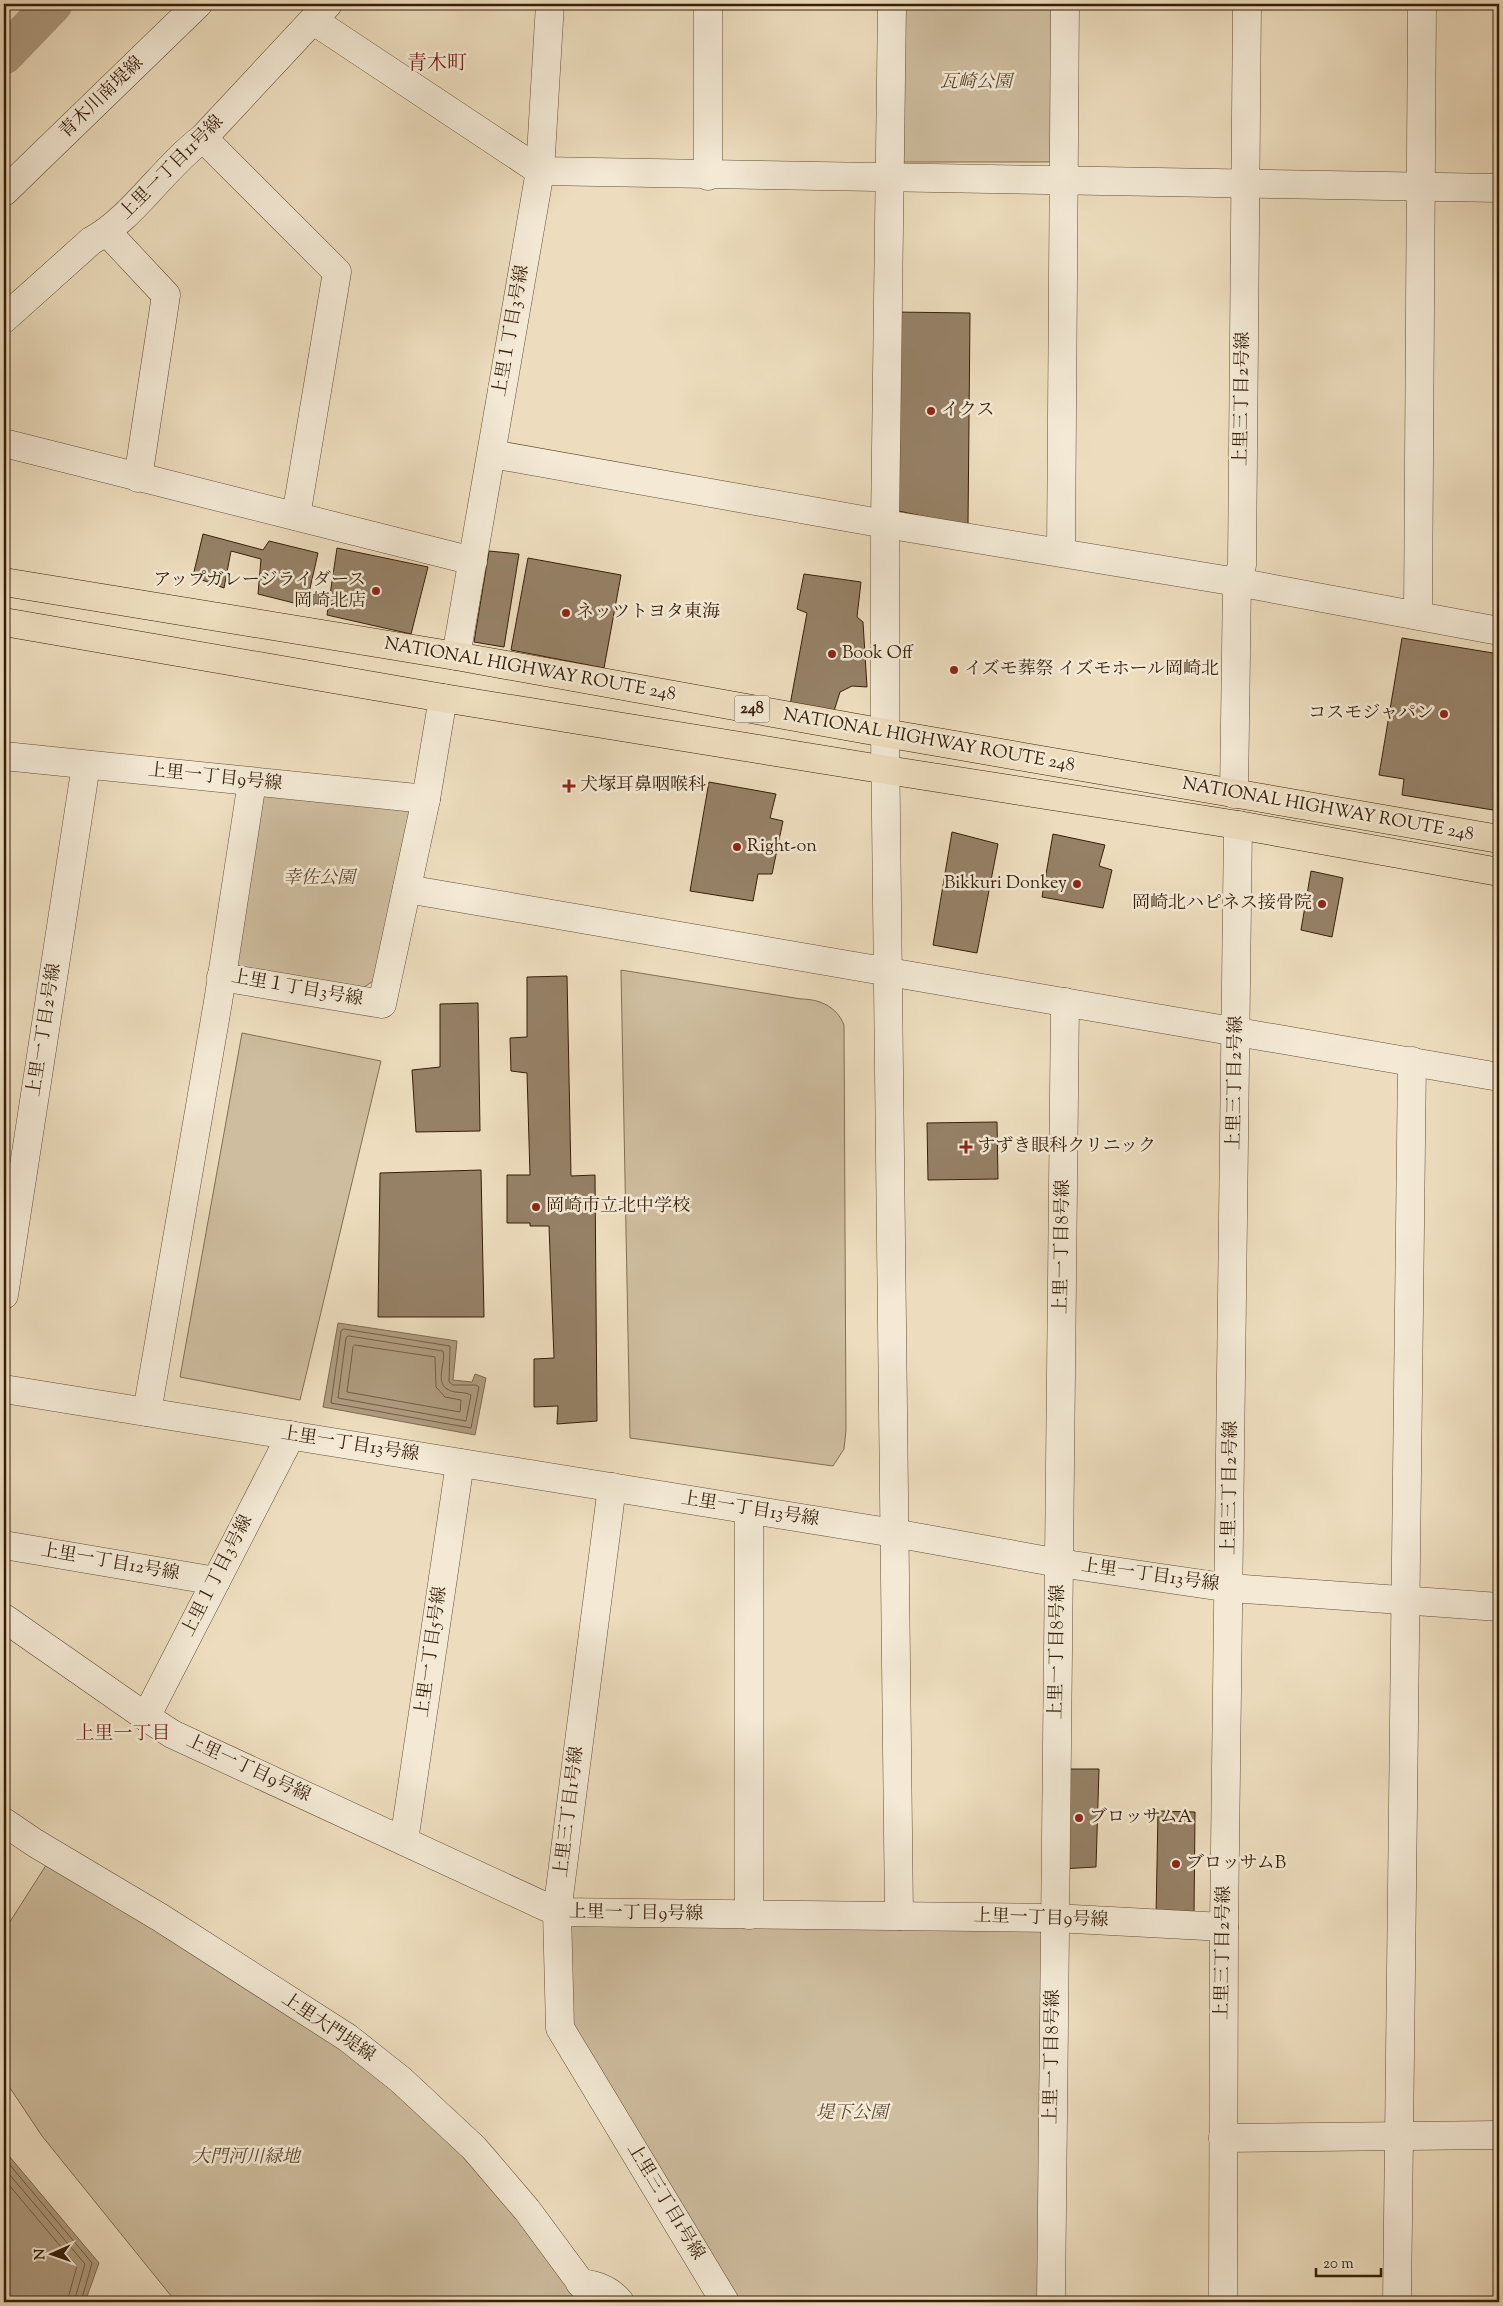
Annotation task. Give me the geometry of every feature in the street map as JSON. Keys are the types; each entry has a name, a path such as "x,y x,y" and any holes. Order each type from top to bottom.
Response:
{"highway":[{"name":"NATIONAL HIGHWAY ROUTE 248","path":"4,582 456,656 885,734 1499,839"},
{"name":"NATIONAL HIGHWAY ROUTE 248","path":"4,622 443,698 1238,825 1499,872"}],"street":[{"name":"青木川南堤線","path":"4,192 198,4"},
{"name":"上里１丁目3号線","path":"456,656 540,171 550,4"},
{"path":"708,4 708,176"},
{"path":"892,4 885,524 885,734 887,770 887,971 899,1916"},
{"path":"1061,552 1065,4"},
{"name":"上里三丁目2号線","path":"1234,794 1237,582 1242,564 1247,4"},
{"path":"1418,615 1422,4"},
{"path":"321,12 540,171 708,176 1499,188"},
{"name":"上里一丁目11号線","path":"4,319 91,241 108,232 184,152 203,138 321,12"},
{"path":"203,138 337,272 296,516"},
{"path":"108,232 166,295 138,478"},
{"path":"4,443 138,478 473,560"},
{"path":"492,454 885,524 1237,582 1499,630"},
{"name":"上里１丁目3号線","path":"146,1412 217,1012 221,977 382,1004 426,800 443,698"},
{"name":"上里一丁目9号線","path":"4,756 426,800"},
{"name":"上里一丁目2号線","path":"4,1295 86,765"},
{"path":"221,977 252,782"},
{"name":"上里三丁目2号線","path":"1222,2302 1224,1928 1230,1588 1238,825"},
{"path":"407,889 1499,1077"},
{"name":"上里一丁目8号線","path":"1051,2302 1065,1002"},
{"path":"1397,2302 1412,1061"},
{"name":"上里一丁目13号線","path":"4,1389 894,1533 1059,1563 1230,1588 1499,1608"},
{"name":"上里１丁目3号線","path":"146,1717 291,1435"},
{"name":"上里一丁目5号線","path":"404,1841 460,1462"},
{"name":"上里三丁目1号線","path":"612,1487 557,1912 560,2028 725,2302"},
{"path":"749,1510 749,1915"},
{"name":"上里一丁目12号線","path":"4,1545 216,1581"},
{"name":"上里一丁目9号線","path":"4,1618 172,1734 557,1912 1054,1918 1224,1928"},
{"name":"上里大門堤線","path":"4,1822 35,1843 161,1918 348,2038 402,2080 474,2148 527,2210 587,2292"},
{"path":"1223,2138 1499,2135"},
{"path":"587,2292 597,2285 614,2295 620,2302"}],"green space":[{"name":"瓦崎公園","path":"899,4 1055,4 1054,162 897,162"},
{"name":"幸佐公園","path":"262,794 407,808 411,814 376,979 363,988 234,966"},
{"path":"621,970 821,1002 837,1013 844,1025 846,1430 844,1449 833,1466 630,1438"},
{"path":"242,1033 381,1061 300,1400 180,1377"},
{"name":"大門河川緑地","path":"50,1859 332,2041 392,2088 464,2154 508,2204 581,2302 176,2302 42,2136 4,2079 4,1931"},
{"name":"堤下公園","path":"571,1923 1039,1929 1046,1936 1042,2302 736,2302 569,2025"}],"water":[{"path":"338,1323 457,1341 453,1380 472,1382 475,1374 486,1378 475,1435 323,1407"},
{"path":"4,2150 99,2263 85,2302 4,2302"}],"building":[{"name":"イクス","path":"894,312 970,313 968,526 894,510"},
{"path":"203,534 263,550 269,541 318,553 306,606 258,594 261,559 231,551 224,588 191,576 193,576"},
{"name":"アップガレージライダース 岡崎北店","path":"337,548 428,567 411,634 327,615"},
{"path":"489,551 519,554 504,647 474,642"},
{"name":"ネッツトヨタ東海","path":"528,558 621,575 604,668 511,650"},
{"name":"Book Off","path":"804,574 861,582 857,617 863,622 867,687 852,686 840,692 834,711 790,705 807,613 797,609"},
{"name":"コスモジャパン","path":"1402,638 1499,654 1499,811 1402,795 1404,779 1379,775"},
{"name":"Right-on","path":"709,782 776,794 770,818 783,821 772,874 758,874 753,901 690,891"},
{"path":"952,832 998,844 977,953 933,945"},
{"name":"Bikkuri Donkey","path":"1053,834 1105,845 1099,866 1112,870 1103,908 1042,897"},
{"name":"岡崎北ハピネス接骨院","path":"1311,871 1343,878 1332,937 1301,930"},
{"path":"567,976 571,1176 595,1175 597,1421 557,1424 558,1406 534,1407 534,1359 554,1358 549,1226 530,1226 530,1223 507,1223 507,1175 530,1175 527,1073 511,1071 510,1038 527,1037 527,977"},
{"path":"478,1003 480,1131 416,1132 412,1070 440,1067 440,1004"},
{"path":"997,1122 998,1179 928,1180 927,1123"},
{"path":"481,1170 484,1317 378,1317 380,1173"},
{"name":"ブロッサムA","path":"1061,1769 1099,1769 1096,1867 1060,1869"},
{"name":"ブロッサムB","path":"1158,1811 1195,1812 1194,1917 1156,1917"}],"waterway":[{"path":"4,55 53,4"}],"place":[{"name":"イクス","path":"931,411"},
{"name":"アップガレージライダース 岡崎北店","path":"376,591"},
{"name":"ネッツトヨタ東海","path":"566,613"},
{"name":"Book Off","path":"832,654"},
{"name":"イズモ葬祭 イズモホール岡崎北","path":"954,670"},
{"name":"コスモジャパン","path":"1444,714"},
{"name":"犬塚耳鼻咽喉科","path":"569,786"},
{"name":"Right-on","path":"737,847"},
{"name":"Bikkuri Donkey","path":"1077,884"},
{"name":"岡崎北ハピネス接骨院","path":"1322,904"},
{"name":"すずき眼科クリニック","path":"966,1147"},
{"name":"岡崎市立北中学校","path":"536,1207"},
{"name":"ブロッサムA","path":"1079,1818"},
{"name":"ブロッサムB","path":"1176,1864"}],"district":[{"name":"青木町","path":"437,64"},
{"name":"上里一丁目","path":"123,1734"}]}
